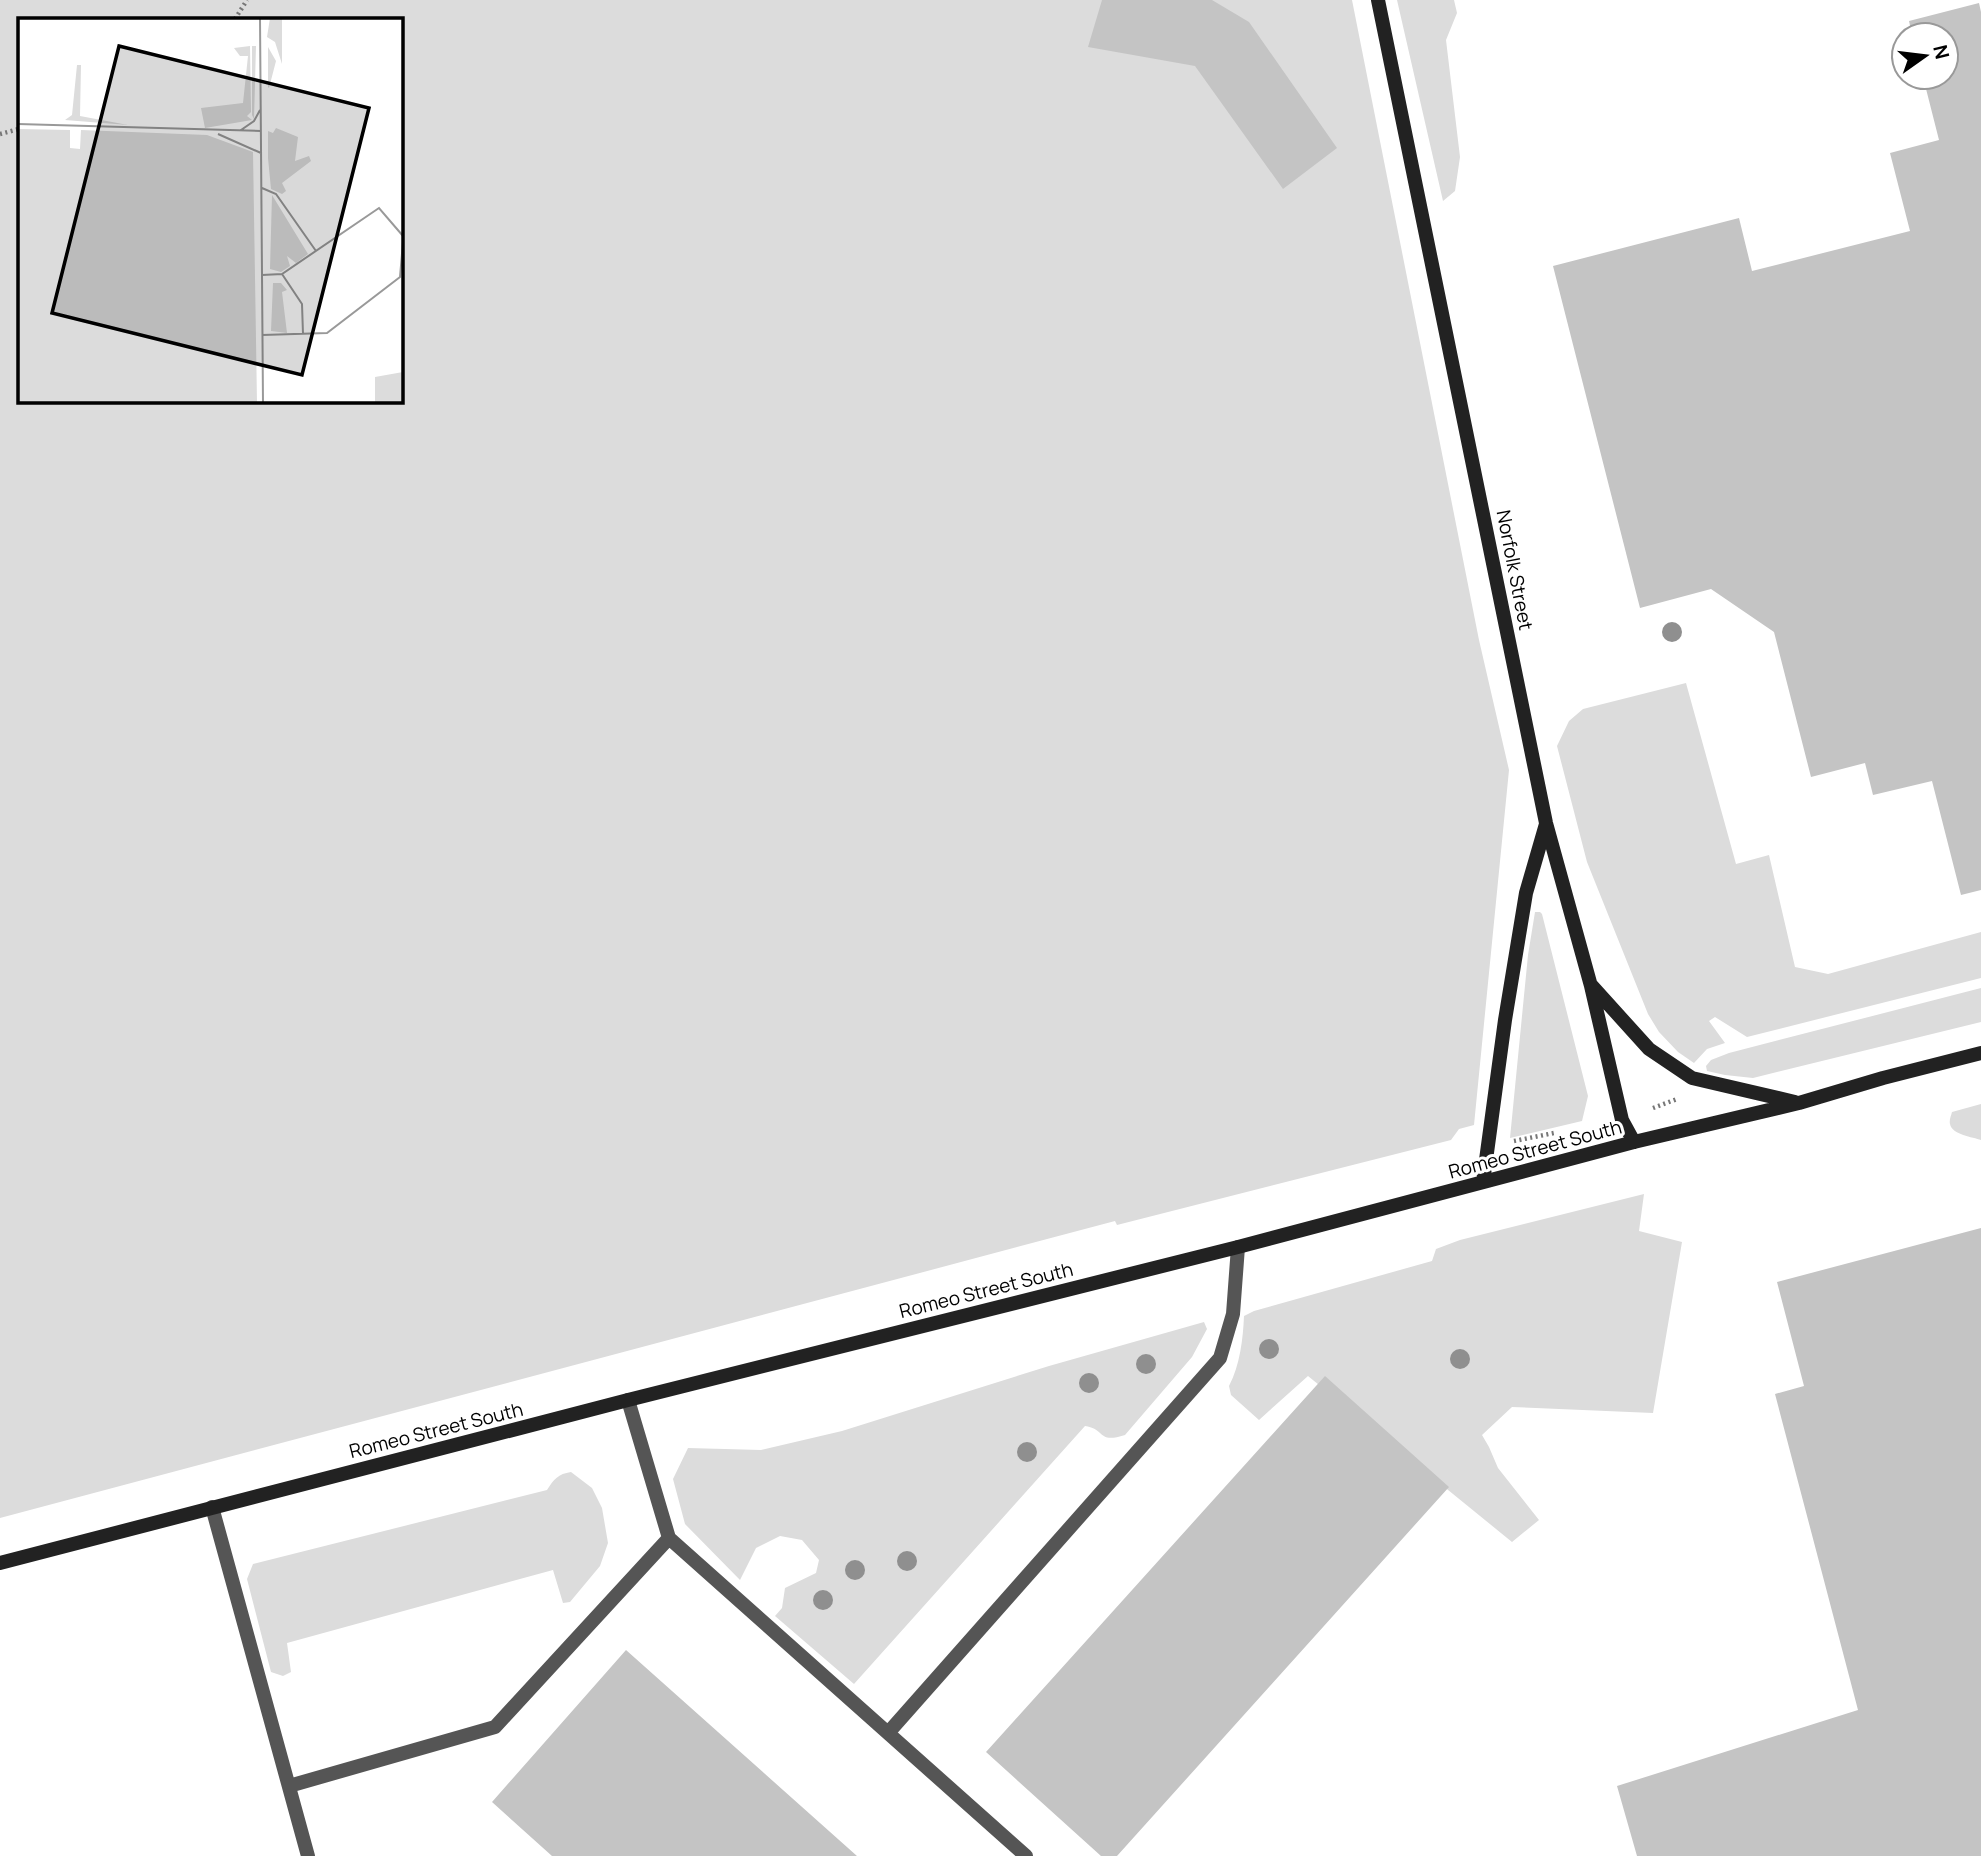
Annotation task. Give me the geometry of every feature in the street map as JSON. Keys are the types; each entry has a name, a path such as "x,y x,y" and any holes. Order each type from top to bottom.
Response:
{"main road":[{"name":"Norfolk Street","path":"1378,0 1546,823 1591,986 1622,1120 1634,1142"},
{"path":"1483,1182 1526,893 1546,823"},
{"path":"1591,986 1649,1049 1692,1078 1799,1103"},
{"name":"Romeo Street South","path":"0,1563 628,1400 1238,1247 1634,1142 1799,1103 1981,1053"}],"lane":[{"path":"888,1733 1220,1358 1233,1314 1238,1247"},
{"path":"628,1400 669,1538 1026,1856"},
{"path":"212,1507 308,1856"},
{"path":"289,1786 495,1727 669,1538"}],"path":[{"path":"236,18 247,0"},
{"path":"0,134 18,129"},
{"path":"1513,1141 1565,1131"}],"shaded area":[{"path":"0,0 1352,0 1479,640 1509,770 1474,1125 1459,1129 1451,1140 1117,1225 1115,1221 0,1518"},
{"path":"1397,0 1454,0 1457,13 1446,40 1460,157 1455,191 1443,201"},
{"path":"1686,683 1736,864 1769,855 1795,967 1828,974 1981,932 1981,978 1747,1037 1715,1017 1709,1021 1725,1043 1707,1049 1694,1063 1678,1052 1659,1032 1648,1014 1587,862 1557,746 1569,721 1583,709"},
{"path":"1535,912 1542,914 1588,1096 1582,1121 1510,1138 1528,955"},
{"path":"1981,988 1981,1022 1753,1078 1707,1071 1706,1066 1711,1060 1729,1053"},
{"path":"1981,1104 1981,1140 1952,1128 1952,1112"},
{"path":"1644,1194 1639,1231 1682,1242 1653,1413 1512,1407 1482,1435 1498,1468 1539,1520 1512,1542 1308,1376 1259,1420 1231,1395 1229,1386 1240,1352 1244,1316 1254,1311 1432,1261 1436,1249 1460,1240"},
{"path":"1204,1322 1207,1329 1192,1357 1125,1435 1110,1438 1085,1426 854,1684 775,1616 782,1608 785,1588 816,1573 819,1560 802,1540 780,1536 756,1548 740,1580 685,1524 673,1479 688,1448 761,1450 842,1431 1049,1366"},
{"path":"571,1472 592,1488 602,1508 608,1543 600,1566 570,1602 563,1603 553,1570 287,1643 291,1672 283,1676 271,1672 247,1579 253,1564 547,1490 557,1478"}],"building":[{"path":"1102,0 1212,0 1249,22 1337,148 1283,189 1195,66 1088,47"},
{"path":"1979,3 1981,12 1981,890 1961,895 1932,781 1873,795 1865,763 1811,777 1774,632 1711,589 1640,608 1553,266 1739,218 1752,271 1910,231 1890,153 1939,140 1927,91 1960,91 1960,21 1909,21"},
{"path":"1981,1228 1981,1856 1637,1856 1617,1786 1858,1710 1775,1394 1804,1386 1777,1282"},
{"path":"1325,1376 1449,1487 1117,1856 1101,1856 986,1752"},
{"path":"626,1650 857,1856 552,1856 492,1802"}]}
